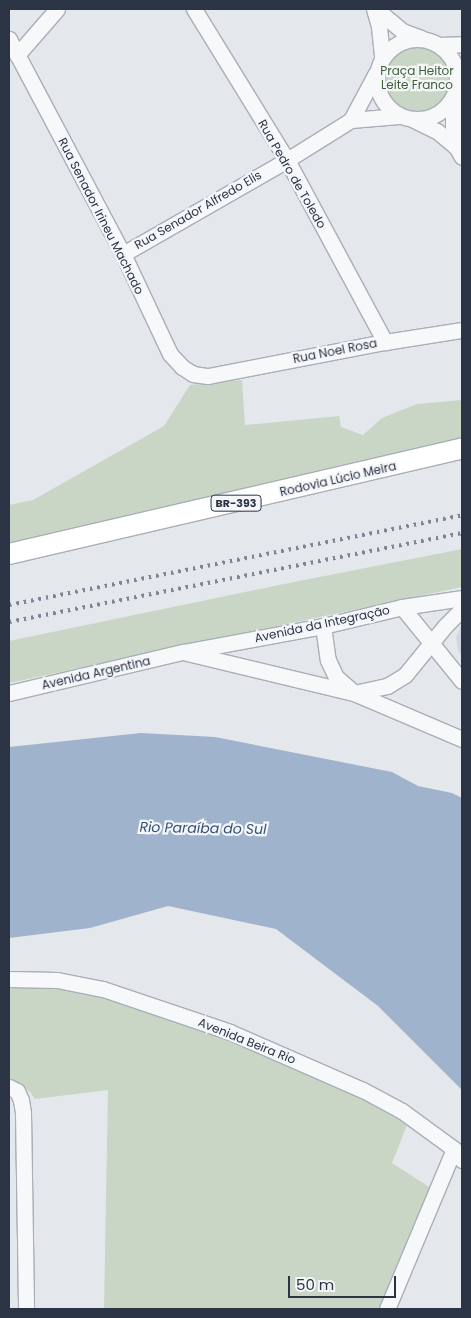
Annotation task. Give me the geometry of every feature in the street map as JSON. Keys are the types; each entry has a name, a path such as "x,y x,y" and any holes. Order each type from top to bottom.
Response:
{"main road":[{"name":"Rodovia Lúcio Meira","path":"9,554 462,449"}],"street":[{"path":"17,55 58,9"},
{"name":"Rua Pedro de Toledo","path":"194,9 287,160 385,342"},
{"path":"375,9 402,31 439,45 450,56 456,68 458,85 453,130 460,152"},
{"path":"375,9 379,27 377,86 380,97 388,108 437,131 460,152"},
{"name":"Rua Senador Irineu Machado","path":"9,38 123,254 170,354 182,367 193,374 208,376"},
{"path":"379,65 391,47 409,39 425,39"},
{"path":"439,45 462,44"},
{"name":"Rua Senador Alfredo Elis","path":"351,120 379,65"},
{"path":"406,118 426,118 444,110 458,85"},
{"name":"Rua Senador Alfredo Elis","path":"123,254 287,160 351,120 406,118"},
{"name":"Rua Noel Rosa","path":"208,376 385,342 462,330"},
{"name":"Avenida da Integração","path":"183,652 323,626 402,607 462,598"},
{"path":"402,607 462,681"},
{"path":"354,693 387,686 405,675 430,643 462,609"},
{"path":"323,626 328,660 336,677 354,693"},
{"path":"183,652 354,693 462,739"},
{"name":"Avenida Argentina","path":"9,693 183,652"},
{"name":"Avenida Beira Rio","path":"9,978 57,980 103,989 230,1032 364,1090 402,1111 458,1155"},
{"path":"13,1089 21,1100 23,1113 26,1309"},
{"path":"387,1309 458,1155"}],"shaded area":[{"path":"462,624 462,658 458,650 456,637"}],"green space":[{"name":"Praça Heitor Leite Franco","path":"417,45 430,47 445,60 448,65 450,78 448,91 435,106 430,109 417,111 404,109 389,96 386,91 384,78 386,65 399,50 404,47"},
{"path":"242,380 245,425 339,416 341,427 363,435 382,418 417,404 462,400 462,440 9,545 9,505 33,500 164,426 190,385"},
{"path":"462,549 462,587 9,683 9,641"},
{"path":"18,986 67,986 189,1025 246,1046 363,1097 407,1125 392,1163 431,1188 379,1309 104,1309 108,1090 35,1099 19,1083 9,1080 9,988"}],"water":[{"name":"Rio Paraíba do Sul","path":"141,733 215,737 392,772 418,786 452,793 462,798 462,1090 378,1006 276,929 168,906 90,928 9,938 9,747"}],"railway":[{"path":"9,605 462,515"},
{"path":"9,622 462,533"}]}
